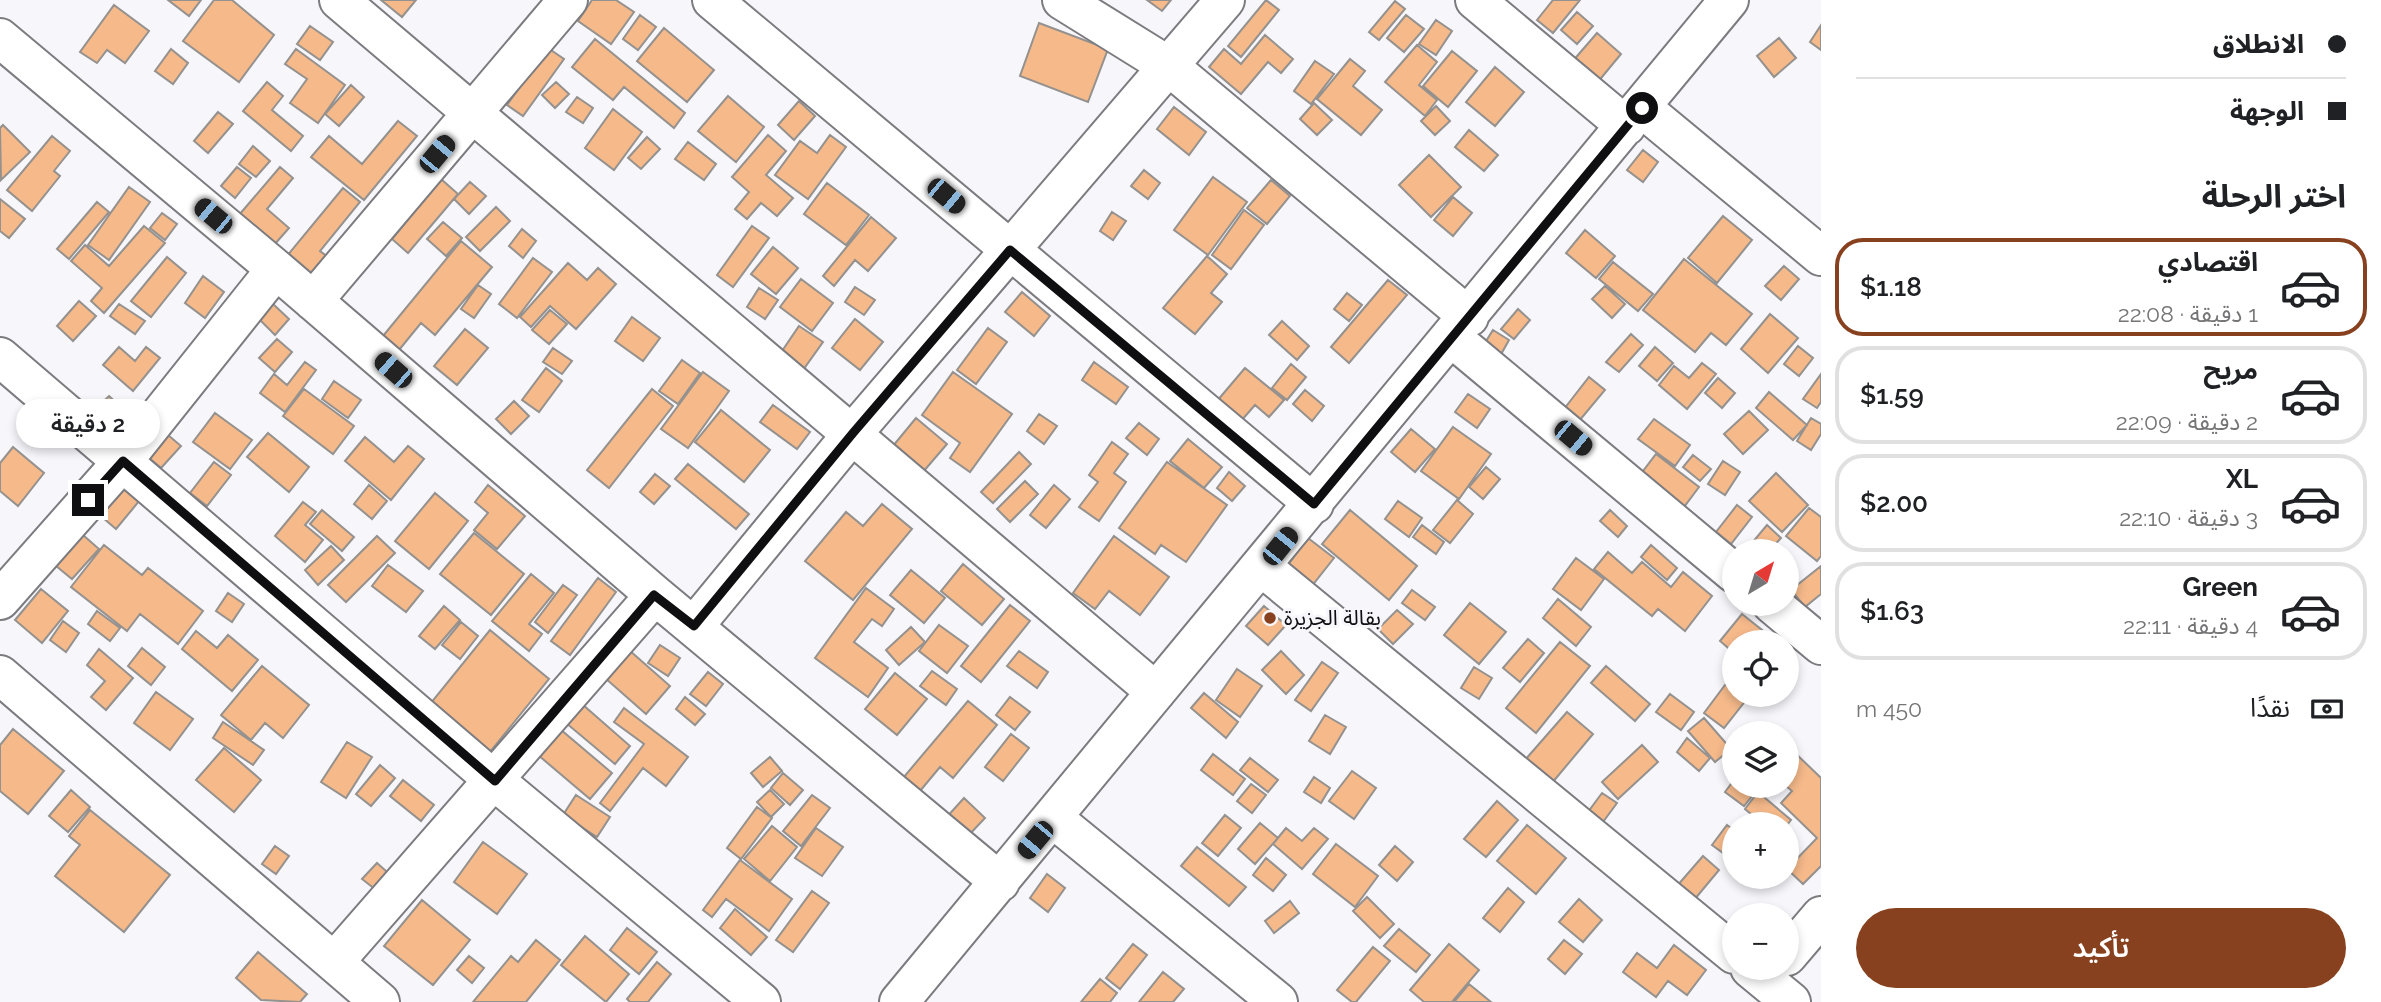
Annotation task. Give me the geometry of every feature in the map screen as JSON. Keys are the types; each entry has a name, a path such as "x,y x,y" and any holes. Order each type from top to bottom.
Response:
{"street":[{"path":"339,0 1156,692"},
{"path":"313,301 568,0"},
{"path":"712,0 1314,504"},
{"path":"1062,0 1170,67 1722,562"},
{"path":"694,626 853,433 1225,0"},
{"path":"1475,0 1821,256"},
{"path":"899,1002 1054,819 1729,0"},
{"path":"0,38 276,269 654,595 1000,882"},
{"path":"0,600 123,461 276,269"},
{"path":"0,357 495,781 761,1002"},
{"path":"1262,567 1722,944"},
{"path":"335,961 495,781 654,595"},
{"path":"1786,616 1821,645"},
{"path":"0,675 380,1002"},
{"path":"1054,819 1278,1002"},
{"path":"1799,944 1821,916"}],"building":[{"path":"168,0 201,0 189,16"},
{"path":"214,0 232,0 274,35 239,82 183,41"},
{"path":"381,0 416,0 402,17"},
{"path":"592,0 616,0 634,12 611,44 578,21"},
{"path":"1147,0 1171,0 1162,11"},
{"path":"1266,0 1279,10 1241,57 1228,46"},
{"path":"1553,0 1580,0 1553,33 1537,20"},
{"path":"1395,1 1405,9 1379,40 1369,32"},
{"path":"114,5 149,31 125,63 107,50 97,63 80,52"},
{"path":"1577,12 1593,26 1577,44 1561,30"},
{"path":"640,15 656,27 638,50 623,39"},
{"path":"1406,15 1424,29 1404,52 1387,38"},
{"path":"1436,20 1452,31 1436,55 1419,44"},
{"path":"1039,23 1108,49 1088,102 1020,76"},
{"path":"1821,25 1821,50 1810,42"},
{"path":"310,26 333,42 320,60 297,44"},
{"path":"664,28 714,70 687,102 637,61"},
{"path":"1597,33 1621,54 1597,83 1572,62"},
{"path":"1265,35 1293,59 1281,73 1268,62 1241,94 1209,67 1224,49 1241,64"},
{"path":"1779,38 1796,58 1774,77 1757,56"},
{"path":"595,39 685,113 674,128 624,87 613,100 572,67"},
{"path":"1417,45 1437,62 1419,85 1437,100 1425,116 1385,82"},
{"path":"548,48 564,59 523,116 507,105"},
{"path":"171,49 188,63 173,84 155,71"},
{"path":"296,49 345,85 318,123 290,103 307,79 285,64"},
{"path":"1452,51 1477,71 1448,107 1423,86"},
{"path":"1350,59 1365,71 1353,86 1382,110 1361,135 1317,99"},
{"path":"1315,61 1334,74 1311,104 1294,91"},
{"path":"1495,67 1524,92 1495,126 1466,102"},
{"path":"267,82 283,96 272,110 303,136 291,151 243,111"},
{"path":"556,82 569,94 555,108 542,95"},
{"path":"351,85 364,97 339,126 325,114"},
{"path":"728,96 764,127 736,162 698,131"},
{"path":"577,97 593,108 583,123 566,112"},
{"path":"799,101 815,116 794,140 778,125"},
{"path":"1314,103 1332,120 1317,135 1300,119"},
{"path":"1436,106 1450,121 1435,135 1421,121"},
{"path":"1174,107 1206,132 1189,155 1157,129"},
{"path":"613,109 642,132 614,170 585,148"},
{"path":"218,112 233,124 208,153 194,141"},
{"path":"398,121 417,136 364,200 311,157 329,136 362,164"},
{"path":"3,125 30,152 1,180 0,128"},
{"path":"1469,130 1498,155 1484,171 1455,147"},
{"path":"768,135 786,151 766,175 793,198 777,216 761,203 747,219 735,209 749,192 732,177"},
{"path":"830,135 846,147 808,199 775,175 800,141 817,153"},
{"path":"52,136 70,151 54,171 60,176 32,211 7,190"},
{"path":"647,137 660,149 641,169 628,158"},
{"path":"688,142 716,164 704,180 675,159"},
{"path":"253,146 270,161 256,177 239,164"},
{"path":"1643,150 1658,162 1643,182 1627,170"},
{"path":"1429,155 1461,187 1431,217 1399,185"},
{"path":"237,167 251,178 235,198 221,186"},
{"path":"280,167 293,178 267,209 289,228 274,245 239,215"},
{"path":"1144,170 1160,183 1148,199 1131,186"},
{"path":"1213,177 1247,202 1208,255 1174,230"},
{"path":"441,179 458,194 408,253 392,239"},
{"path":"1271,180 1290,196 1267,224 1247,208"},
{"path":"470,182 486,196 469,214 454,199"},
{"path":"827,183 869,215 846,245 804,214"},
{"path":"129,187 150,202 109,260 88,245"},
{"path":"343,188 360,202 320,251 328,257 307,283 282,262"},
{"path":"1453,197 1472,213 1453,236 1434,220"},
{"path":"0,199 25,219 9,238 0,231"},
{"path":"97,202 109,212 69,259 57,249"},
{"path":"496,207 510,221 480,251 466,237"},
{"path":"1244,210 1264,225 1231,269 1212,255"},
{"path":"1112,212 1126,221 1113,240 1100,231"},
{"path":"162,213 177,224 165,240 150,228"},
{"path":"1723,216 1752,240 1717,283 1688,258"},
{"path":"871,217 896,238 868,271 855,260 834,286 823,276"},
{"path":"443,222 462,238 446,256 427,239"},
{"path":"144,226 165,243 104,313 91,301 102,288 71,261 85,245 109,266"},
{"path":"752,226 769,238 733,287 717,275"},
{"path":"522,229 536,241 523,258 509,246"},
{"path":"1585,230 1615,256 1596,278 1566,253"},
{"path":"461,241 492,267 435,335 421,323 399,350 383,336"},
{"path":"773,247 798,268 776,294 751,274"},
{"path":"1207,256 1227,274 1211,293 1222,302 1195,334 1163,308"},
{"path":"167,257 186,273 151,317 131,301"},
{"path":"533,258 552,272 517,318 499,304"},
{"path":"1684,259 1752,314 1726,345 1711,333 1695,352 1643,310"},
{"path":"1613,262 1653,294 1638,311 1599,279"},
{"path":"568,263 587,280 598,268 616,284 576,329 550,306 531,327 520,317"},
{"path":"1784,266 1799,279 1781,300 1765,286"},
{"path":"203,276 224,292 205,318 185,303"},
{"path":"801,279 833,303 812,331 780,307"},
{"path":"1388,280 1407,295 1349,363 1331,347"},
{"path":"478,285 491,294 474,318 461,309"},
{"path":"1605,286 1625,304 1612,318 1592,299"},
{"path":"855,287 875,300 864,315 845,302"},
{"path":"759,288 778,300 765,319 747,307"},
{"path":"1022,292 1050,316 1034,336 1005,312"},
{"path":"1347,293 1362,305 1349,321 1334,309"},
{"path":"79,301 96,316 73,341 57,326"},
{"path":"272,303 289,319 275,335 258,318"},
{"path":"119,304 145,321 135,334 110,316"},
{"path":"1518,309 1530,320 1514,339 1501,329"},
{"path":"550,310 567,324 549,344 532,330"},
{"path":"1770,314 1798,338 1768,373 1741,349"},
{"path":"632,317 660,338 643,361 615,341"},
{"path":"855,319 883,342 860,370 832,348"},
{"path":"1282,321 1309,346 1297,360 1269,335"},
{"path":"799,326 823,342 803,370 780,354"},
{"path":"988,328 1007,342 976,384 957,370"},
{"path":"465,329 488,348 457,385 434,366"},
{"path":"1493,330 1509,340 1500,356 1483,346"},
{"path":"1631,334 1643,345 1619,372 1606,362"},
{"path":"277,339 292,352 275,372 259,358"},
{"path":"1798,346 1813,358 1799,376 1784,364"},
{"path":"119,347 135,361 146,347 160,358 133,391 103,365"},
{"path":"1655,347 1673,363 1657,381 1639,366"},
{"path":"553,348 572,361 562,374 543,362"},
{"path":"682,360 700,373 678,404 659,391"},
{"path":"305,362 316,370 285,412 260,393 274,374 287,385"},
{"path":"1094,362 1128,387 1116,404 1082,380"},
{"path":"1702,363 1716,374 1687,409 1659,385 1674,366 1689,378"},
{"path":"1291,364 1306,377 1287,400 1272,388"},
{"path":"546,368 562,381 539,412 522,400"},
{"path":"1245,368 1284,400 1269,417 1255,405 1241,421 1217,401"},
{"path":"703,372 729,391 688,448 661,429"},
{"path":"953,372 1012,414 970,472 950,458 960,443 922,415"},
{"path":"1821,374 1821,402 1817,408 1803,399"},
{"path":"1589,377 1605,390 1579,421 1564,409"},
{"path":"1718,378 1735,393 1722,408 1705,393"},
{"path":"334,381 361,400 348,418 322,399"},
{"path":"304,389 354,426 333,454 283,416"},
{"path":"652,389 673,406 609,488 587,470"},
{"path":"1305,390 1324,406 1312,421 1293,404"},
{"path":"1769,392 1807,425 1793,440 1756,408"},
{"path":"1468,394 1490,409 1477,428 1455,412"},
{"path":"109,396 122,408 106,424 93,411"},
{"path":"514,401 529,416 511,434 496,419"},
{"path":"773,405 810,432 797,449 760,422"},
{"path":"721,410 770,450 744,482 695,442"},
{"path":"1749,411 1768,430 1743,454 1724,434"},
{"path":"215,413 252,440 230,469 193,442"},
{"path":"1039,414 1057,426 1044,444 1027,431"},
{"path":"916,418 947,444 923,472 893,446"},
{"path":"1811,418 1821,424 1821,434 1811,450 1797,441"},
{"path":"1654,419 1690,445 1675,466 1638,439"},
{"path":"1139,423 1159,439 1147,455 1126,438"},
{"path":"1453,427 1491,454 1459,499 1421,471"},
{"path":"1411,429 1435,449 1415,472 1391,452"},
{"path":"268,433 309,467 289,492 247,457"},
{"path":"168,435 181,446 161,468 148,457"},
{"path":"365,437 394,462 408,446 424,459 391,500 345,461"},
{"path":"1188,439 1222,467 1204,488 1170,461"},
{"path":"1112,442 1128,454 1114,473 1126,482 1099,521 1079,507 1098,482 1089,475"},
{"path":"13,447 44,473 18,506 0,491 0,463"},
{"path":"1019,452 1031,464 993,503 981,492"},
{"path":"1656,454 1699,487 1684,507 1640,475"},
{"path":"1693,455 1711,469 1700,481 1683,467"},
{"path":"1723,461 1740,472 1725,495 1708,484"},
{"path":"214,462 231,475 207,506 190,493"},
{"path":"1167,462 1227,505 1186,562 1161,545 1155,554 1119,528"},
{"path":"688,464 749,514 736,529 675,479"},
{"path":"1486,467 1500,479 1483,499 1469,487"},
{"path":"1229,472 1245,486 1232,501 1217,488"},
{"path":"1776,473 1808,505 1782,532 1749,501"},
{"path":"655,474 670,486 654,504 640,492"},
{"path":"111,476 140,500 116,529 88,505"},
{"path":"1025,481 1038,494 1010,522 997,509"},
{"path":"369,485 387,501 372,519 354,504"},
{"path":"488,485 525,516 497,549 474,530 488,513 475,502"},
{"path":"1054,485 1070,499 1046,528 1030,515"},
{"path":"435,493 468,521 429,569 395,541"},
{"path":"1457,500 1473,514 1450,543 1433,530"},
{"path":"1398,501 1422,518 1409,537 1385,519"},
{"path":"303,502 316,512 305,525 323,540 305,562 275,536"},
{"path":"882,504 912,529 853,600 805,561 846,512 863,526"},
{"path":"1737,505 1752,517 1735,539 1725,539 1716,532"},
{"path":"1809,508 1821,517 1821,556 1817,561 1799,546 1799,539 1786,536"},
{"path":"322,510 354,537 342,551 310,524"},
{"path":"1350,510 1417,566 1389,600 1322,544"},
{"path":"1610,510 1627,526 1618,537 1600,521"},
{"path":"1422,525 1444,542 1436,554 1413,537"},
{"path":"1767,525 1781,538 1780,539 1755,539"},
{"path":"474,533 524,574 491,615 440,574"},
{"path":"83,535 99,549 72,579 56,566"},
{"path":"377,536 395,553 346,602 328,585"},
{"path":"1114,536 1169,577 1140,615 1109,591 1095,609 1073,593"},
{"path":"1308,538 1334,558 1307,592 1282,573"},
{"path":"104,545 142,575 148,568 203,611 178,644 140,614 127,631 71,587"},
{"path":"1651,545 1677,568 1667,580 1641,557"},
{"path":"331,546 344,560 318,585 305,570"},
{"path":"1608,552 1632,573 1642,562 1671,587 1683,572 1712,596 1685,631 1658,609 1652,616 1594,569"},
{"path":"1576,558 1604,579 1581,610 1553,589"},
{"path":"963,564 1004,599 982,625 941,591"},
{"path":"388,565 423,591 406,612 372,586"},
{"path":"1821,566 1821,594 1805,607 1799,600 1799,584"},
{"path":"911,570 945,598 924,623 890,595"},
{"path":"531,574 554,593 529,624 542,634 529,651 492,621"},
{"path":"598,578 616,592 570,655 551,641"},
{"path":"563,585 577,595 548,633 535,622"},
{"path":"866,588 894,609 882,626 872,619 854,642 888,668 868,697 815,658"},
{"path":"41,589 68,611 42,643 15,620"},
{"path":"1412,590 1435,607 1425,620 1402,603"},
{"path":"228,593 244,604 232,622 216,611"},
{"path":"1558,599 1591,627 1576,646 1543,618"},
{"path":"1470,603 1506,632 1479,664 1444,635"},
{"path":"1010,605 1030,621 981,682 961,666"},
{"path":"444,606 460,620 435,649 419,636"},
{"path":"1264,606 1286,625 1268,645 1246,626"},
{"path":"1397,610 1413,624 1393,644 1378,629"},
{"path":"97,611 120,628 110,641 88,624"},
{"path":"1740,616 1744,616 1762,630 1729,630"},
{"path":"63,621 79,633 66,652 50,640"},
{"path":"461,622 478,636 460,659 442,645"},
{"path":"939,625 968,646 947,673 919,651"},
{"path":"911,627 925,642 899,665 886,650"},
{"path":"490,630 549,679 490,752 430,704"},
{"path":"196,631 217,648 228,635 258,660 232,691 182,649"},
{"path":"1528,639 1544,653 1520,682 1503,668"},
{"path":"1560,642 1590,666 1536,733 1506,708"},
{"path":"660,645 680,658 668,676 648,663"},
{"path":"142,648 165,667 151,685 128,666"},
{"path":"99,649 133,678 106,710 91,697 105,681 87,665"},
{"path":"629,650 670,686 646,714 605,678"},
{"path":"1019,651 1048,672 1037,688 1007,666"},
{"path":"1281,651 1304,675 1286,694 1262,670"},
{"path":"1322,662 1338,673 1311,711 1295,700"},
{"path":"262,666 309,705 283,738 265,723 251,740 221,715"},
{"path":"1606,666 1650,704 1635,721 1591,683"},
{"path":"1474,667 1492,678 1479,699 1461,688"},
{"path":"1237,669 1262,686 1240,717 1216,700"},
{"path":"932,671 957,689 946,705 920,686"},
{"path":"708,672 723,684 706,706 690,694"},
{"path":"895,673 927,699 897,735 865,709"},
{"path":"1722,689 1722,707 1741,707 1730,721 1722,721 1722,726 1704,713"},
{"path":"156,692 193,719 170,750 134,723"},
{"path":"1204,693 1238,722 1226,738 1191,708"},
{"path":"1670,694 1694,712 1681,730 1656,712"},
{"path":"685,697 705,714 695,725 676,709"},
{"path":"1010,697 1030,712 1015,730 996,715"},
{"path":"968,701 997,725 953,778 940,767 920,791 903,778"},
{"path":"582,704 630,746 615,764 566,723"},
{"path":"624,708 688,757 666,786 643,768 610,811 600,803 644,744 614,722"},
{"path":"1567,712 1593,734 1552,783 1525,760"},
{"path":"1325,715 1346,727 1330,754 1309,741"},
{"path":"1704,718 1722,739 1722,756 1715,762 1688,731"},
{"path":"223,722 264,750 253,765 213,738"},
{"path":"13,729 64,771 28,814 0,791 0,745"},
{"path":"560,729 612,773 590,799 538,755"},
{"path":"1011,734 1029,748 1003,781 985,767"},
{"path":"1687,738 1710,758 1699,771 1677,752"},
{"path":"347,742 372,757 346,798 321,782"},
{"path":"1642,745 1658,762 1618,799 1602,782"},
{"path":"224,748 261,780 234,812 196,780"},
{"path":"1213,754 1245,779 1233,795 1201,770"},
{"path":"770,757 782,771 763,787 751,773"},
{"path":"1799,757 1821,778 1821,866 1803,884 1799,880 1799,857 1817,838 1799,820 1799,812 1790,812 1781,803 1786,798 1799,798"},
{"path":"1250,758 1278,780 1268,792 1240,770"},
{"path":"380,765 395,778 371,806 356,794"},
{"path":"1352,771 1376,788 1354,819 1329,801"},
{"path":"783,773 803,790 790,805 771,788"},
{"path":"1314,777 1330,788 1321,803 1304,792"},
{"path":"403,780 434,805 421,821 390,796"},
{"path":"1251,784 1266,795 1252,813 1237,801"},
{"path":"71,790 90,807 68,832 49,816"},
{"path":"770,790 784,804 771,817 757,802"},
{"path":"1602,793 1617,803 1603,822 1588,812"},
{"path":"576,795 610,817 597,837 563,815"},
{"path":"812,795 830,808 801,846 783,831"},
{"path":"964,798 985,818 966,838 945,819"},
{"path":"1733,798 1750,798 1744,806"},
{"path":"1753,798 1765,798 1782,812 1749,812 1745,809"},
{"path":"1497,801 1518,820 1486,857 1464,839"},
{"path":"757,807 772,818 741,859 727,848"},
{"path":"90,810 170,875 124,932 55,876 80,845 69,836"},
{"path":"1225,815 1241,828 1218,856 1202,843"},
{"path":"1260,823 1278,838 1255,864 1238,849"},
{"path":"1527,825 1566,858 1536,894 1497,861"},
{"path":"772,826 797,847 770,881 744,859"},
{"path":"816,828 843,847 822,876 795,858"},
{"path":"1286,828 1302,841 1314,828 1328,839 1302,869 1273,844"},
{"path":"1722,832 1722,852 1712,845"},
{"path":"483,842 527,874 497,914 454,882"},
{"path":"1336,844 1378,876 1355,907 1313,874"},
{"path":"275,846 289,856 276,874 262,864"},
{"path":"1395,846 1413,862 1397,881 1379,865"},
{"path":"1197,847 1246,887 1229,906 1181,866"},
{"path":"1703,856 1719,870 1694,900 1677,886"},
{"path":"1266,858 1286,875 1273,891 1253,875"},
{"path":"740,860 792,899 769,931 726,899 712,917 703,910"},
{"path":"377,863 395,879 381,894 362,879"},
{"path":"1047,874 1065,888 1048,912 1030,898"},
{"path":"1508,888 1524,902 1500,932 1483,918"},
{"path":"812,891 829,903 793,952 776,940"},
{"path":"1367,897 1394,924 1380,938 1353,911"},
{"path":"1579,899 1602,920 1583,942 1559,922"},
{"path":"422,900 470,940 433,985 384,946"},
{"path":"1290,901 1299,913 1274,933 1265,921"},
{"path":"735,909 767,937 751,955 720,928"},
{"path":"627,928 657,952 639,974 610,950"},
{"path":"1399,929 1430,955 1416,972 1384,946"},
{"path":"585,936 629,974 606,1002 561,965"},
{"path":"536,940 560,960 526,1002 473,1002 511,956 518,962"},
{"path":"1564,940 1582,954 1565,974 1548,959"},
{"path":"1133,944 1147,955 1120,989 1106,978"},
{"path":"1449,944 1479,970 1452,1002 1424,1002 1410,990"},
{"path":"1674,945 1706,970 1687,995 1668,981 1656,997 1623,972 1637,953 1657,968"},
{"path":"1373,947 1390,961 1356,1002 1352,1002 1337,990"},
{"path":"258,952 307,994 300,1002 261,1000 236,978"},
{"path":"469,956 484,968 472,983 457,970"},
{"path":"657,962 671,974 648,1002 630,1002 627,999"},
{"path":"1163,972 1184,989 1173,1002 1139,1002"},
{"path":"1100,979 1117,993 1110,1002 1081,1002"},
{"path":"1469,984 1491,1002 1454,1002"}],"place":[{"name":"بقالة الجزيرة","path":"1270,618"}],"route":[{"path":"88,500 123,461 495,781 654,595 694,626 853,433 1010,250 1314,504 1642,108"}]}
